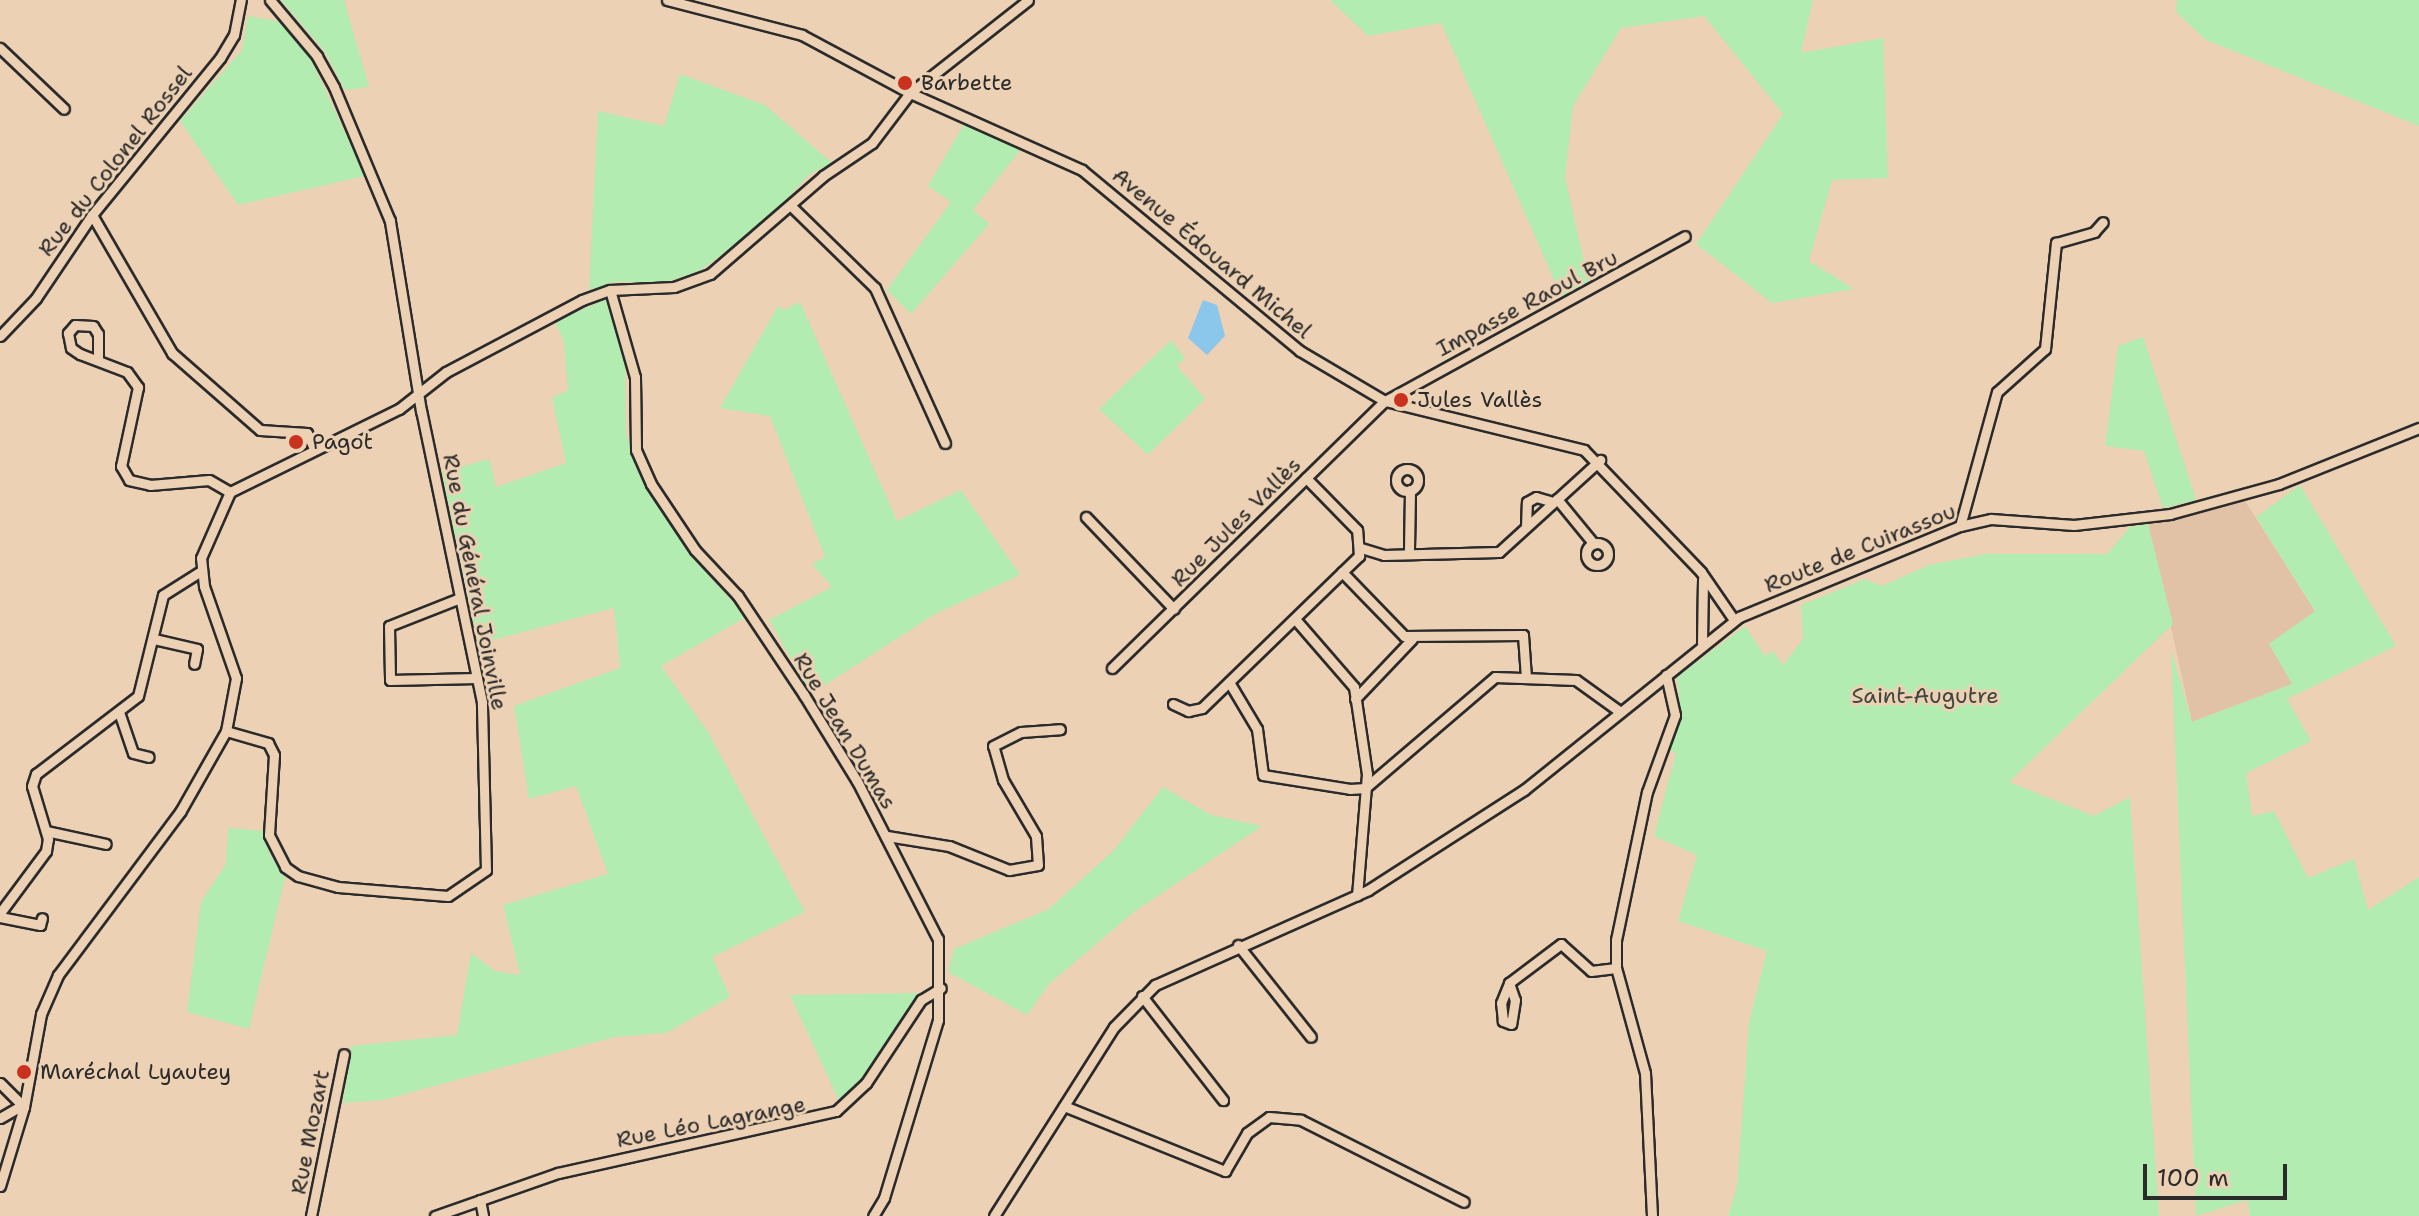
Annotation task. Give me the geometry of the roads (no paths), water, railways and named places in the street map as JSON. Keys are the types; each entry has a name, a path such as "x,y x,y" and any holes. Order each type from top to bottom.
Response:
{"street":[{"name":"Rue du Colonel Rossel","path":"0,336 36,298 92,215 220,58 234,35 241,0"},
{"name":"Rue du Général Joinville","path":"226,731 260,736 274,755 269,835 285,867 317,883 448,896 486,870 490,853 477,678 418,393 390,221 323,66 270,0"},
{"name":"Avenue Édouard Michel","path":"667,0 802,35 910,93 1082,170 1300,351 1385,401 1563,441 1600,460 1701,572 1734,620"},
{"path":"0,1186 22,1107 41,1014 58,975 180,812 226,731 236,678 201,571 203,541 230,492 418,393 446,372 610,290 674,287 710,274 872,143 910,93 1028,0"},
{"path":"0,48 64,109"},
{"path":"791,206 875,288 945,443"},
{"path":"92,215 172,353 260,430 307,433 314,449"},
{"path":"1960,526 1997,392 2045,349 2056,243 2094,232 2103,222"},
{"name":"Impasse Raoul Bru","path":"1385,401 1685,236"},
{"name":"Rue Jean Dumas","path":"610,290 635,377 636,450 651,484 695,550 738,596 887,836 938,939 941,988 938,1020 916,1078 892,1175 873,1216"},
{"path":"98,360 127,372 138,387 121,466 129,480 150,485 209,480 230,492"},
{"name":"Rue Jules Vallès","path":"1112,668 1385,401"},
{"name":"Route de Cuirassou","path":"994,1216 1064,1106 1142,996 1176,971 1357,896 1524,790 1734,620 1960,526 1991,519 2074,525 2170,514 2279,484 2419,428"},
{"path":"1361,548 1384,555 1409,549 1491,554 1526,527 1600,460"},
{"path":"1306,478 1357,530 1361,548"},
{"path":"1409,549 1410,490"},
{"path":"1526,527 1527,502 1536,497 1555,501 1594,544"},
{"path":"1086,517 1174,609"},
{"path":"1173,704 1188,711 1202,708 1342,572 1361,548"},
{"path":"42,918 40,925 0,915 46,851 46,831 32,786 36,774 119,712 143,689 163,595 201,571"},
{"path":"1342,572 1412,639"},
{"path":"1701,572 1706,621 1702,643"},
{"path":"460,598 389,626 390,680 477,678"},
{"path":"1295,619 1351,678 1365,788 1357,896"},
{"path":"1355,699 1412,639 1471,631 1523,635 1526,678"},
{"path":"154,639 197,649 194,664"},
{"path":"1652,1216 1645,1073 1616,968 1616,940 1647,792 1675,715 1666,675"},
{"path":"1229,682 1257,729 1263,775 1365,788 1490,679 1576,680 1619,711"},
{"path":"119,712 133,753 149,757"},
{"path":"887,836 949,846 1009,870 1038,865 1036,836 1003,780 993,746 1021,732 1060,729"},
{"path":"46,831 106,844"},
{"path":"1509,983 1561,944 1591,971 1616,968"},
{"path":"1238,945 1311,1037"},
{"name":"Rue Léo Lagrange","path":"435,1216 558,1173 836,1111 866,1083 921,1000 941,988"},
{"path":"1142,996 1223,1100"},
{"name":"Rue Mozart","path":"311,1216 344,1054"},
{"path":"0,1083 22,1107"},
{"path":"1064,1106 1225,1171 1247,1133 1269,1117 1301,1120 1464,1202"},
{"path":"0,1118 22,1107"},
{"path":"480,1200 483,1216"}],"water":[{"path":"1203,300 1217,305 1225,336 1207,355 1188,338"}],"place":[{"name":"Barbette","path":"905,83"},
{"name":"Jules Vallès","path":"1401,400"},
{"name":"Pagot","path":"296,442"},
{"name":"Maréchal Lyautey","path":"24,1072"}],"park label":[{"name":"Saint-Augutre","path":"1925,696"}]}
